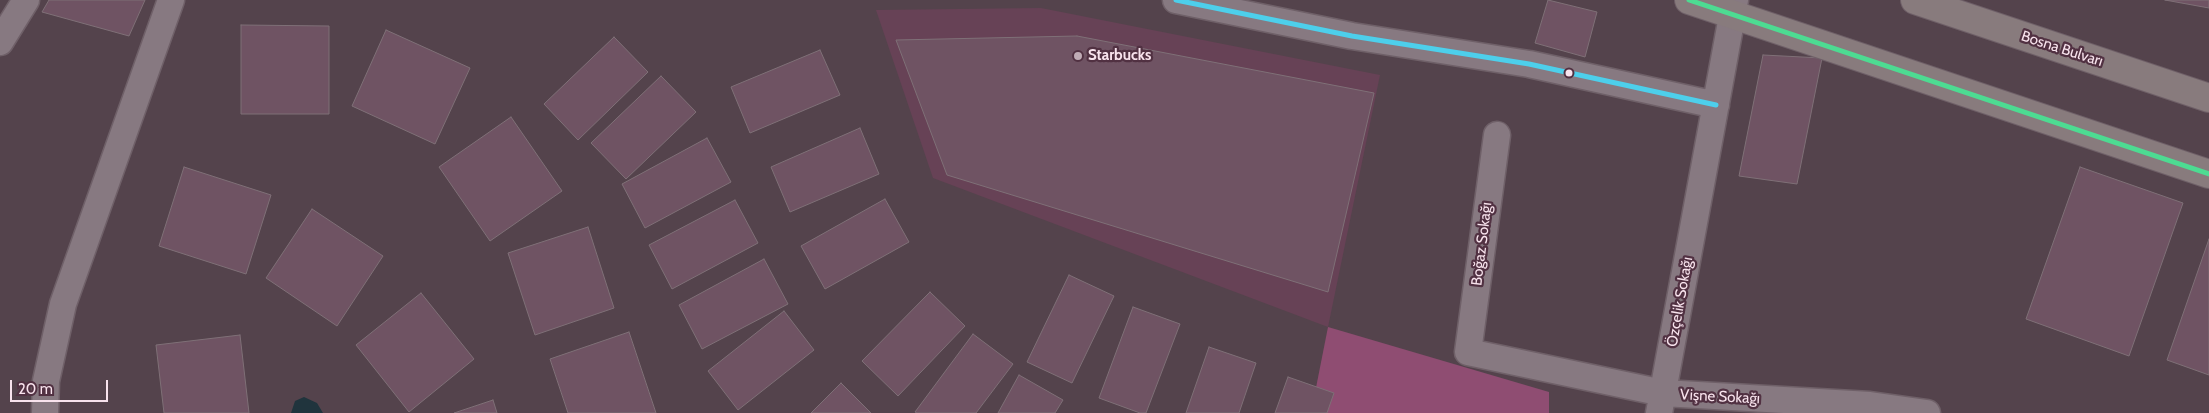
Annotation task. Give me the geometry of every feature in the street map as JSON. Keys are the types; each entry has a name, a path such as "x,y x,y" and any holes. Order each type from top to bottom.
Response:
{"main road":[{"path":"1689,0 1734,7 2209,174"},
{"name":"Bosna Bulvarı","path":"1915,0 2209,98"}],"street":[{"path":"0,42 26,0"},
{"path":"45,413 46,381 63,304 171,0"},
{"path":"1176,0 1352,36 1529,64 1716,105"},
{"name":"Özçelik Sokağı","path":"1661,403 1734,7"},
{"name":"Boğaz Sokağı","path":"1497,135 1468,352 1661,403"},
{"name":"Vişne Sokağı","path":"1661,403 1771,406 1870,405 1927,413"}],"shaded area":[{"path":"1041,8 1380,75 1328,327 933,178 876,10"},
{"path":"1328,327 1549,392 1549,413 1311,413"}],"water":[{"path":"304,397 317,403 323,413 291,413 295,401"}],"building":[{"path":"49,0 145,0 129,36 42,12"},
{"path":"1548,0 1597,12 1585,57 1535,43"},
{"path":"2165,0 2209,0 2209,8"},
{"path":"241,25 329,26 329,114 241,114"},
{"path":"386,30 470,68 435,144 352,106"},
{"path":"1077,36 1374,93 1328,292 947,175 896,40"},
{"path":"614,37 648,72 578,140 544,104"},
{"path":"820,50 840,95 750,133 731,87"},
{"path":"1763,55 1822,58 1797,184 1739,176"},
{"path":"661,76 696,112 626,179 591,143"},
{"path":"511,117 562,191 490,241 439,167"},
{"path":"860,128 879,174 790,212 771,167"},
{"path":"707,138 731,182 645,228 622,184"},
{"path":"184,167 271,195 246,274 159,246"},
{"path":"2080,167 2183,203 2129,356 2026,319"},
{"path":"885,199 909,242 825,289 801,246"},
{"path":"735,200 758,243 672,289 649,245"},
{"path":"312,209 383,256 337,326 266,278"},
{"path":"588,227 614,308 535,335 508,253"},
{"path":"2209,239 2209,375 2167,360"},
{"path":"764,259 788,304 702,349 679,305"},
{"path":"1069,275 1114,296 1072,383 1027,362"},
{"path":"930,292 965,326 898,396 862,361"},
{"path":"421,293 474,359 409,412 356,345"},
{"path":"1133,307 1180,324 1146,413 1140,413 1099,398"},
{"path":"784,311 814,350 738,410 708,371"},
{"path":"629,332 656,413 568,413 550,359"},
{"path":"973,334 1013,364 976,413 915,412"},
{"path":"240,335 249,413 164,413 156,345"},
{"path":"1209,347 1256,363 1239,413 1186,413"},
{"path":"1019,375 1063,400 1055,413 998,413"},
{"path":"1288,377 1334,393 1327,413 1275,413"},
{"path":"841,383 871,413 811,413"},
{"path":"493,400 497,413 454,413"}],"transit line":[{"path":"1176,0 1352,36 1529,64 1716,105"},
{"path":"1689,0 2209,174"}],"place":[{"name":"Starbucks","path":"1078,56"}]}
